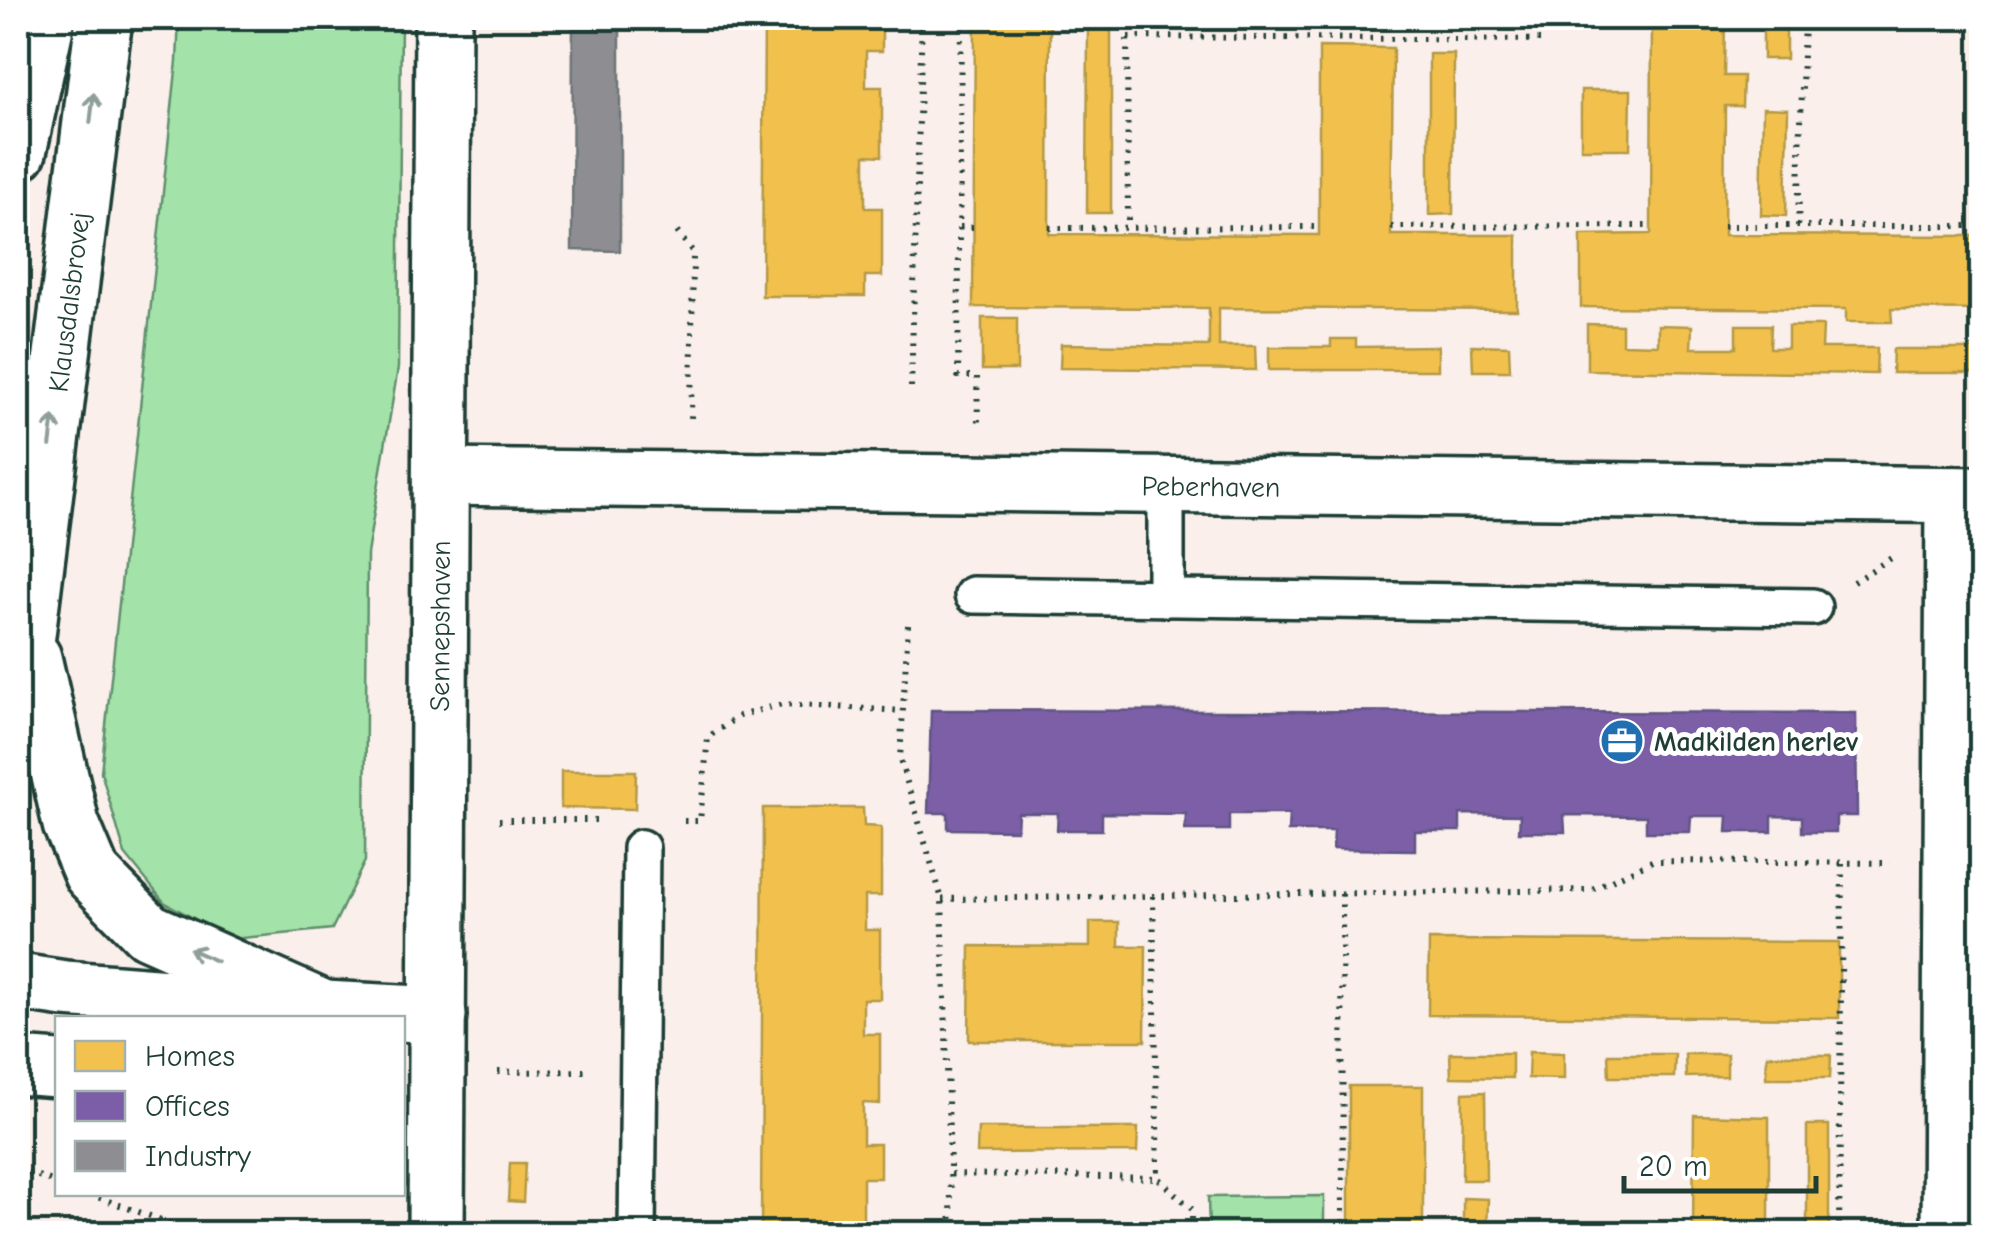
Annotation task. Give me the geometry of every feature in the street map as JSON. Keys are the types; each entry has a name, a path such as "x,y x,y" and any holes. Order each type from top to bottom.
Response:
{"street":[{"path":"18,152 48,18"},
{"name":"Klausdalsbrovej","path":"18,707 104,18"},
{"name":"Sennepshaven","path":"436,1234 425,1090 438,1015 442,18"},
{"name":"Peberhaven","path":"441,477 1166,486 1963,503"},
{"path":"1950,1234 1966,1160 1963,503"},
{"path":"27,632 71,824 92,874 148,931 324,1010"},
{"path":"18,982 324,1010 438,1015"},
{"path":"18,1066 55,1069"}],"lane":[{"path":"1166,486 1166,598"},
{"path":"973,595 1813,607"},
{"path":"637,1234 641,848"}],"path":[{"path":"910,387 922,18"},
{"path":"960,18 958,376 978,376 979,483"},
{"path":"1128,18 1128,228"},
{"path":"1798,226 1804,18"},
{"path":"1128,38 1548,40"},
{"path":"1048,228 1318,226"},
{"path":"1392,227 1651,226"},
{"path":"1724,226 1982,226"},
{"path":"960,227 974,227"},
{"path":"677,232 694,252 690,480"},
{"path":"1813,607 1963,503"},
{"path":"908,625 900,760 942,899 952,1234"},
{"path":"682,821 700,821 708,738 739,716 782,704 903,711"},
{"path":"439,819 609,820"},
{"path":"942,899 1590,890 1652,861 1892,863"},
{"path":"1840,1234 1842,863"},
{"path":"1342,894 1343,1234"},
{"path":"1153,896 1158,1178"},
{"path":"425,1090 638,1071"},
{"path":"18,1169 55,1181"},
{"path":"951,1174 1158,1178 1192,1210 1192,1234"},
{"path":"96,1196 200,1234"}],"green space":[{"path":"179,18 401,18 398,368 367,554 365,861 332,929 232,939 164,902 125,854 101,772"},
{"path":"1324,1196 1324,1233 1209,1233 1208,1197"}],"building: Homes":[{"path":"764,18 882,18 882,51 866,51 866,87 882,87 882,156 865,155 865,208 882,208 882,276 865,276 865,296 762,296"},
{"path":"975,18 1050,18 1049,234 1319,235 1319,47 1393,48 1391,235 1517,235 1517,310 1219,308 1219,346 1255,346 1256,370 1060,368 1061,344 1209,346 1209,308 973,307"},
{"path":"1088,18 1111,18 1111,213 1087,213"},
{"path":"1162,18 1197,18 1197,25 1162,25"},
{"path":"1241,18 1435,18 1435,26 1241,25"},
{"path":"1652,18 1725,18 1724,76 1743,76 1742,106 1725,106 1724,235 1982,236 1982,310 1891,309 1892,322 1846,322 1846,309 1581,307 1581,235 1651,234"},
{"path":"1763,18 1786,18 1786,59 1763,59"},
{"path":"1429,54 1454,54 1453,214 1429,215"},
{"path":"1581,90 1631,90 1630,149 1581,149"},
{"path":"1763,108 1788,109 1786,216 1761,215"},
{"path":"982,318 1017,318 1017,370 982,370"},
{"path":"1587,324 1622,325 1622,344 1658,345 1658,325 1692,326 1691,348 1736,348 1736,325 1771,325 1770,348 1788,348 1788,326 1823,326 1822,348 1877,348 1876,374 1587,370"},
{"path":"1331,339 1356,339 1356,347 1438,346 1438,370 1269,370 1269,347 1331,347"},
{"path":"1472,345 1509,346 1510,371 1473,371"},
{"path":"1893,349 1982,349 1982,373 1892,373"},
{"path":"561,771 636,771 635,809 561,808"},
{"path":"763,808 863,808 864,826 881,827 881,896 865,896 865,930 880,930 880,999 863,999 863,1034 880,1034 880,1104 863,1103 863,1144 880,1144 880,1178 863,1178 863,1234 761,1234"},
{"path":"1090,922 1119,922 1119,946 1146,946 1145,1041 969,1041 970,946 1090,947"},
{"path":"1429,940 1839,942 1839,1018 1428,1015"},
{"path":"1529,1052 1564,1053 1564,1079 1528,1078"},
{"path":"1450,1053 1512,1053 1512,1078 1451,1077"},
{"path":"1608,1054 1675,1054 1674,1077 1609,1077"},
{"path":"1685,1054 1727,1054 1727,1076 1686,1077"},
{"path":"1767,1055 1831,1055 1830,1078 1766,1078"},
{"path":"1349,1086 1423,1086 1423,1234 1349,1234"},
{"path":"1485,1092 1486,1180 1462,1180 1463,1093"},
{"path":"1694,1115 1769,1117 1769,1234 1693,1234"},
{"path":"1807,1125 1829,1125 1829,1234 1807,1234"},
{"path":"978,1128 1138,1128 1137,1152 977,1153"},
{"path":"510,1163 525,1163 523,1202 508,1201"},
{"path":"1463,1198 1488,1199 1487,1234 1463,1234"}],"building: Offices":[{"path":"931,710 1856,713 1857,816 1836,816 1836,832 1802,832 1802,817 1772,816 1772,832 1727,832 1728,816 1691,816 1690,832 1646,832 1646,816 1564,815 1565,832 1519,832 1520,815 1460,814 1460,831 1415,831 1415,850 1333,849 1334,831 1288,831 1289,814 1229,814 1229,830 1185,830 1186,814 1102,813 1102,830 1057,830 1058,813 1018,813 1017,830 948,829 948,813 928,813"}],"building: Industry":[{"path":"573,18 620,18 620,251 572,250"}],"place":[{"name":"Madkilden herlev","path":"1622,741"}]}
